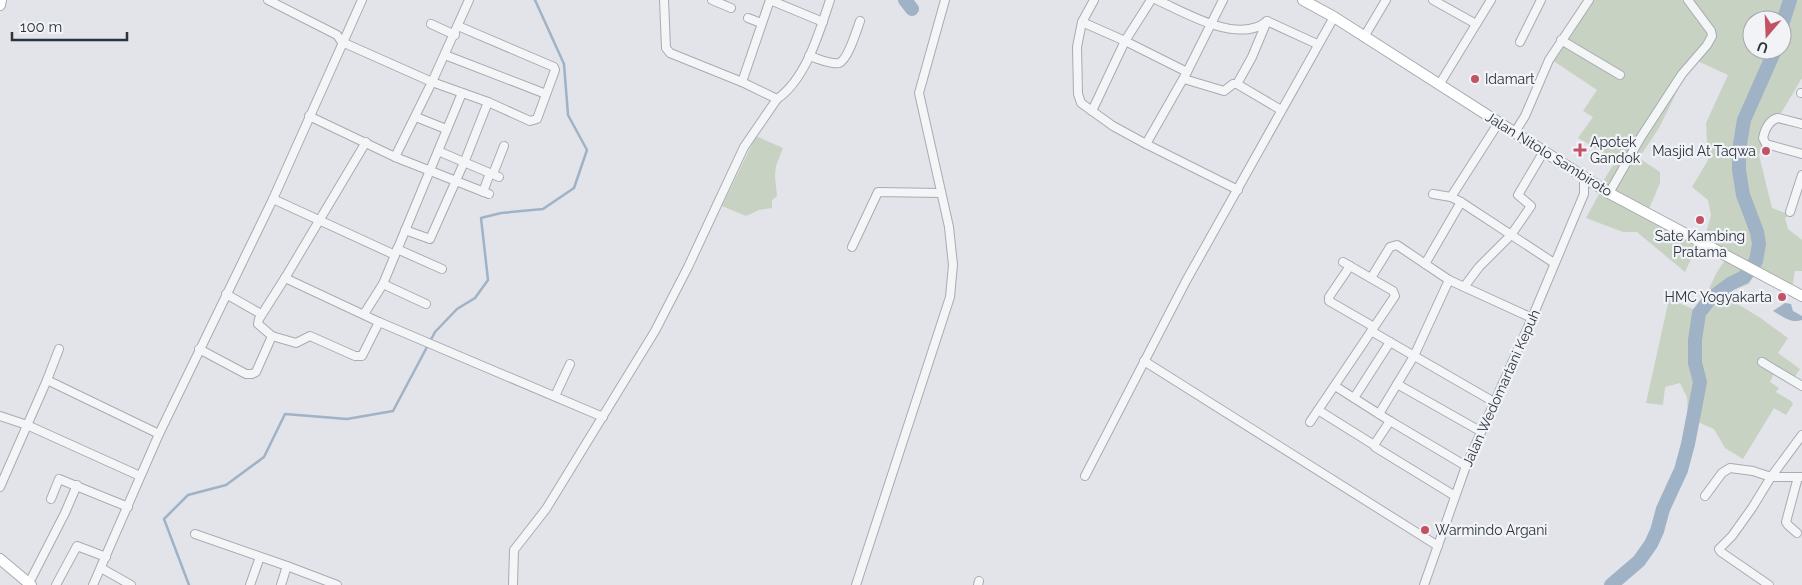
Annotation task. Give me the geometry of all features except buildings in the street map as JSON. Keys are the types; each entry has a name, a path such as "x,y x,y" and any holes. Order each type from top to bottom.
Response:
{"street":[{"path":"0,5 1,0"},
{"path":"268,0 337,35 342,42 432,82 488,102 530,121 537,118 555,70 554,67 458,26"},
{"path":"93,585 159,434 273,199 362,0"},
{"path":"395,157 416,117 469,0"},
{"path":"664,0 666,48 670,53 742,82 777,99"},
{"path":"712,0 731,8"},
{"path":"742,82 770,0 822,22"},
{"path":"513,585 514,550 546,509 655,332 744,147 777,99 794,84 800,75 830,0"},
{"path":"856,585 950,297 953,265 949,226 919,93 945,0"},
{"path":"1094,0 1082,22 1077,47 1077,88 1081,103 1113,126 1238,190"},
{"path":"1092,111 1125,41 1151,0"},
{"path":"1157,0 1211,24 1233,30 1258,27 1267,21"},
{"path":"1146,144 1185,75 1222,0"},
{"name":"Jalan Nitolo Sambiroto","path":"1303,0 1334,17 1598,186 1802,296"},
{"path":"1364,37 1386,0"},
{"path":"1433,0 1476,24"},
{"path":"1439,85 1491,0"},
{"path":"1520,42 1541,0"},
{"path":"1515,132 1525,116 1561,40 1589,0"},
{"path":"1609,192 1682,74 1710,39 1711,31 1688,0"},
{"path":"1085,476 1186,281 1317,44 1334,17"},
{"path":"748,18 761,23"},
{"path":"808,56 831,62 842,62 848,52 860,20"},
{"path":"1267,21 1317,44"},
{"path":"1237,84 1252,57 1267,21"},
{"path":"1082,22 1125,41 1185,75 1224,91 1233,84 1237,84 1281,110"},
{"path":"431,24 454,35"},
{"path":"1561,40 1620,75"},
{"path":"445,55 546,94"},
{"path":"364,314 383,284 462,93"},
{"path":"405,230 430,239 488,102"},
{"path":"309,116 395,157 486,193 504,146"},
{"path":"416,117 446,129"},
{"path":"1802,124 1778,118 1772,120 1765,130 1763,138 1764,142 1768,144 1802,154"},
{"path":"1451,197 1499,122"},
{"path":"366,142 285,278 261,314 258,324 272,336 296,343 310,336 355,356 362,356 379,322"},
{"path":"438,151 494,174"},
{"path":"1464,287 1479,267 1511,235 1531,206 1518,195 1544,151"},
{"path":"1790,212 1802,175"},
{"name":"Jalan Wedomartani Kepuh","path":"1424,585 1480,431 1532,318 1584,194 1584,177"},
{"path":"1584,194 1598,186"},
{"path":"852,247 878,192 941,193"},
{"path":"1433,194 1451,197 1461,202 1554,263"},
{"path":"273,199 396,252 442,269"},
{"path":"1425,264 1461,202"},
{"path":"1371,278 1390,247 1397,244 1449,280 1532,318"},
{"path":"1310,422 1372,329 1395,296 1395,293 1346,264 1329,301 1372,329 1390,342 1494,402"},
{"path":"285,278 379,322 603,416"},
{"path":"1379,414 1414,356 1449,280"},
{"path":"383,284 426,304"},
{"path":"226,294 261,314"},
{"path":"199,349 246,374 252,374 258,368 272,336"},
{"path":"1354,398 1390,342"},
{"path":"0,486 59,349"},
{"path":"1144,361 1438,546"},
{"path":"1762,362 1802,386"},
{"path":"555,396 570,364"},
{"path":"47,380 159,434"},
{"path":"1397,384 1480,431"},
{"path":"1335,386 1466,466"},
{"path":"1318,410 1455,496"},
{"path":"0,416 27,425 140,476"},
{"path":"1374,445 1390,421"},
{"path":"1769,585 1719,549 1732,536 1771,477 1802,435"},
{"path":"1705,496 1722,473 1730,468 1753,471 1771,477 1800,477 1786,522 1797,533"},
{"path":"51,499 60,480 128,507"},
{"path":"0,559 30,584 77,486"},
{"path":"195,534 337,585"},
{"path":"56,585 78,546 106,557"},
{"path":"250,585 260,557"},
{"path":"281,585 288,566"},
{"path":"101,568 131,585"}],"green space":[{"path":"1589,0 1802,0 1802,78 1762,145 1759,155 1772,208 1790,215 1785,218 1788,229 1802,240 1802,271 1795,271 1792,289 1757,270 1749,284 1733,290 1728,298 1788,338 1778,353 1800,369 1792,381 1775,371 1770,382 1779,388 1776,392 1793,404 1786,415 1774,408 1743,459 1725,448 1714,429 1688,418 1687,397 1680,383 1665,387 1663,405 1646,403 1669,299 1698,311 1717,272 1729,254 1704,240 1711,215 1708,200 1692,187 1708,160 1706,123 1728,75 1693,59 1659,128 1639,158 1660,172 1660,183 1649,209 1601,185 1616,160 1578,138 1593,117 1583,111 1597,90 1552,60"},
{"path":"756,136 783,148 776,166 777,196 772,200 772,208 759,210 746,216 722,206"},
{"path":"1599,194 1609,195 1699,242 1685,272 1637,232 1623,232 1586,218"}],"water":[{"path":"1785,303 1791,304 1793,311 1802,316 1802,320 1790,320 1773,311"}],"waterway":[{"path":"189,585 164,519 188,495 226,485 264,457 285,414 347,419 393,411 435,332 457,309 475,298 488,280 481,218 501,213 543,209 574,188 587,150 568,115 564,64 535,0"},
{"path":"905,0 912,9"},
{"path":"1787,10 1790,0"},
{"path":"1611,585 1639,561 1651,544 1663,509 1681,470 1700,382 1695,363 1695,340 1699,313 1710,299 1730,284 1744,277 1756,261 1759,244 1757,232 1743,195 1739,170 1739,150 1744,120 1771,60"}],"place":[{"name":"Idamart","path":"1475,79"},
{"name":"Apotek Gandok","path":"1580,150"},
{"name":"Masjid At Taqwa","path":"1766,151"},
{"name":"Sate Kambing Pratama","path":"1700,220"},
{"name":"HMC Yogyakarta","path":"1782,297"},
{"name":"Warmindo Argani","path":"1425,530"}]}
